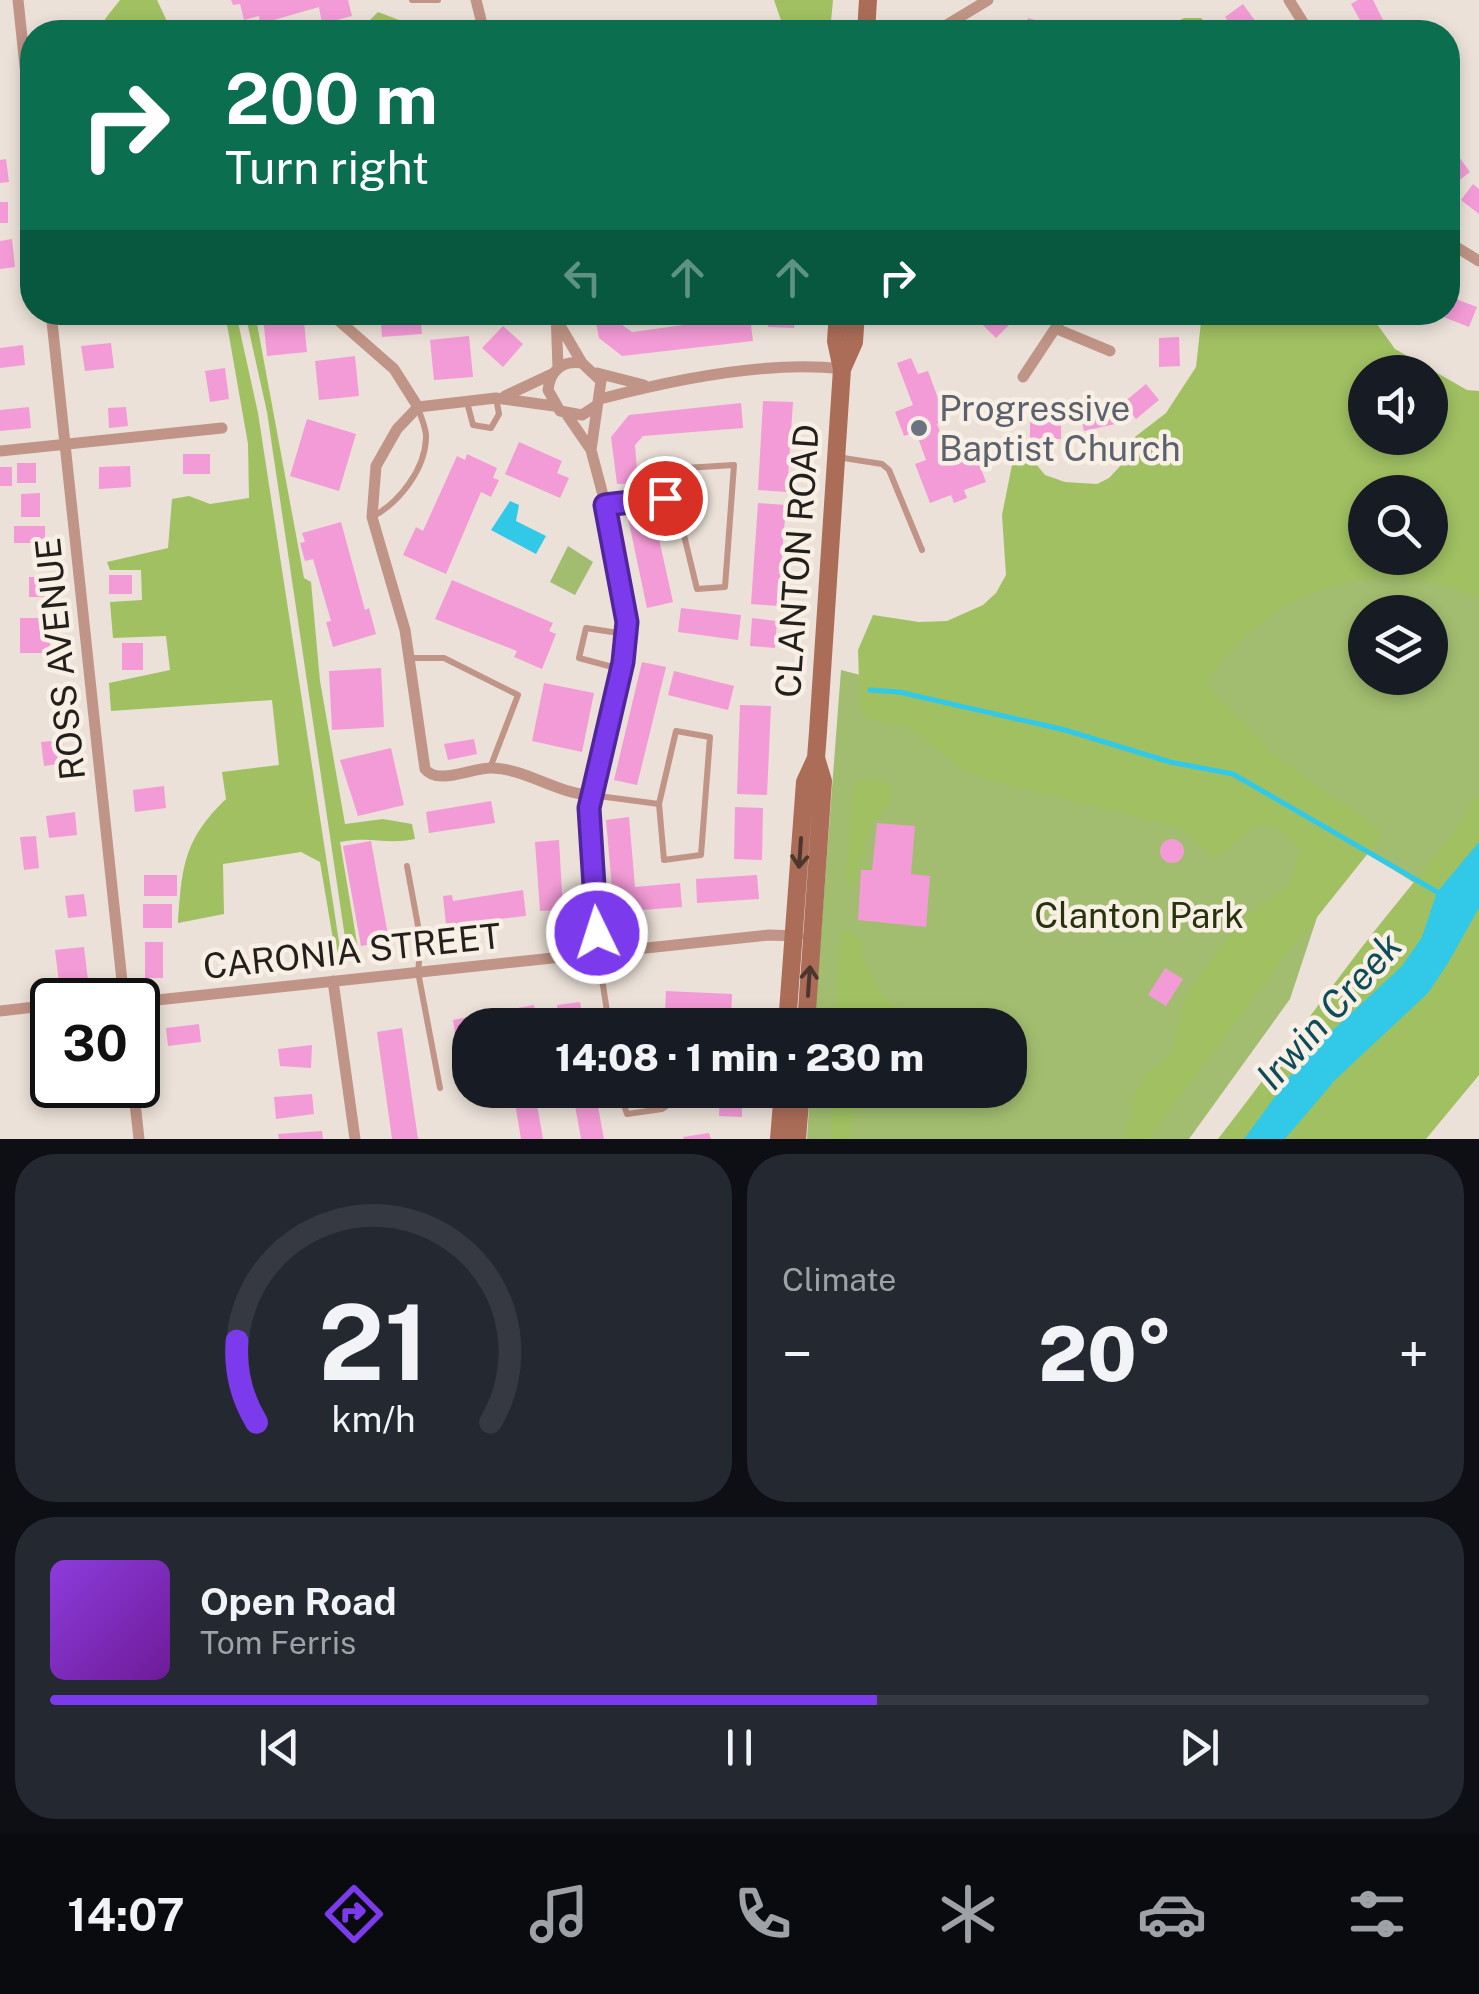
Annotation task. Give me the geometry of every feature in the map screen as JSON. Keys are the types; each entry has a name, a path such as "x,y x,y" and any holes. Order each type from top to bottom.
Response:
{"main road":[{"name":"CLANTON ROAD","path":"805,1008 802,936 805,782 816,758 842,369 837,325"},
{"name":"CLANTON ROAD","path":"842,369 854,342 855,325"},
{"name":"CLANTON ROAD","path":"790,1008 802,936"},
{"path":"779,1139 781,1108"},
{"path":"797,1139 800,1108"}],"street":[{"path":"967,20 988,0"},
{"name":"ROSS AVENUE","path":"53,325 119,978"},
{"path":"344,325 394,369 418,407"},
{"path":"554,406 548,390 555,371 557,325"},
{"path":"561,325 582,362 598,373 644,385"},
{"path":"1023,376 1060,325"},
{"path":"1058,329 1110,352"},
{"path":"498,398 582,362"},
{"path":"567,415 582,415 598,403 644,385 800,368 842,369"},
{"path":"591,450 598,373"},
{"path":"590,795 565,794 490,768 439,776 425,769 396,597 372,516 376,466 397,428 418,407 498,398 554,406 567,415 591,450 627,604 621,670 590,795 598,952"},
{"path":"0,451 222,428"},
{"name":"CARONIA STREET","path":"160,1000 598,952 802,936"},
{"path":"333,981 355,1139"},
{"path":"0,1012 30,1008"},
{"path":"135,1108 138,1139"}],"lane":[{"path":"412,0 438,0"},
{"path":"468,401 468,418 482,429 491,428 498,414 498,398"},
{"path":"372,516 397,503 417,467 427,438 418,407"},
{"path":"836,457 873,462 889,470 922,550"},
{"path":"734,465 725,588 697,589 674,497 668,469 734,465"},
{"path":"605,505 674,497"},
{"path":"621,670 579,658 586,628 626,634"},
{"path":"408,658 444,658 518,694 490,768"},
{"path":"676,731 710,737 701,855 664,860 659,804 676,731"},
{"path":"590,795 659,804"},
{"path":"408,866 421,942 418,972 440,1088"},
{"path":"598,952 607,1008"},
{"path":"625,1108 627,1114 665,1108"}],"green space":[{"path":"120,0 157,0 166,20 105,20"},
{"path":"774,0 833,0 831,20 781,20"},
{"path":"378,12 399,20 370,20"},
{"path":"227,325 239,325 258,413 341,955 335,951 320,862 301,852 223,864 224,914 178,923 187,856 201,828 226,799 222,772 279,765 272,700 111,711 109,683 170,670 166,636 113,638 110,602 142,600 141,570 110,570 107,562 168,548 172,499 189,496 210,504 249,498 248,444"},
{"path":"248,325 257,325 304,578 311,582 320,681 345,824 383,819 412,824 415,839 340,842 358,949 347,951 267,412"},
{"path":"1201,325 1378,325 1395,349 1406,355 1348,355 1348,455 1448,455 1448,379 1467,390 1479,391 1479,598 1419,580 1389,578 1329,587 1301,598 1249,633 1225,657 1207,687 1275,756 1377,827 1381,837 1266,981 1149,1139 1125,1139 1134,1096 1146,1074 1172,1052 1184,998 1245,915 1290,884 1300,850 1282,830 1261,823 1214,858 1180,828 987,780 955,765 912,728 865,718 860,710 858,650 873,615 919,622 947,621 983,605 996,593 1006,575 1002,515 1014,455 1025,451 1045,475 1065,482 1097,484 1124,462 1131,440 1166,413 1196,367"},
{"name":"Clanton Park","path":"1479,531 1479,879 1450,905 1376,859 1364,841 1333,869 1290,999 1189,1139 807,1139 809,1108 1027,1108 1027,1008 815,1008 841,670 1129,745 1204,633 1348,566 1348,575 1448,575 1448,548"},
{"path":"568,546 593,562 575,595 550,582"},
{"path":"875,776 892,788 889,805 872,822 854,885 846,887 855,782"},
{"path":"1479,794 1479,1075 1426,1139 1218,1139 1442,846"},
{"path":"841,931 861,938 865,960 879,990 898,1008 836,1008"},
{"path":"832,1108 855,1108 851,1139 831,1139"}],"water":[{"path":"510,501 519,505 516,521 546,536 536,554 491,530"},
{"path":"1479,842 1479,908 1428,993 1335,1080 1285,1139 1244,1139 1304,1057 1402,966 1422,937 1437,892"}],"building":[{"path":"231,0 348,0 352,16 321,20 319,7 274,20 260,20 259,16 244,20 240,4 233,5"},
{"path":"1373,0 1383,20 1360,20 1351,4"},
{"path":"1243,4 1255,20 1227,20 1225,17"},
{"path":"1460,158 1470,172 1460,180"},
{"path":"6,159 9,182 0,183 0,160"},
{"path":"1473,184 1479,189 1479,214 1461,200"},
{"path":"0,202 8,202 8,223 0,223"},
{"path":"12,239 15,267 0,269 0,241"},
{"path":"1460,301 1477,307 1469,327 1460,323"},
{"path":"264,325 304,325 307,352 267,356"},
{"path":"381,325 421,325 422,334 382,337"},
{"path":"596,325 622,325 632,332 684,325 751,325 753,341 622,356 599,338"},
{"path":"768,325 794,325 794,328"},
{"path":"983,325 1009,325 996,338"},
{"path":"503,326 523,344 503,367 482,348"},
{"path":"469,336 473,377 434,380 430,340"},
{"path":"1179,337 1180,366 1159,367 1159,338"},
{"path":"111,343 114,368 85,371 81,346"},
{"path":"23,345 25,365 0,368 0,348"},
{"path":"355,356 359,396 319,400 315,361"},
{"name":"Progressive Baptist Church","path":"911,358 918,374 928,371 946,420 937,424 947,451 971,442 986,482 964,490 967,498 954,503 951,495 930,503 915,464 926,460 916,432 904,436 895,412 913,405 897,363"},
{"path":"225,368 229,399 210,402 205,371"},
{"path":"1146,384 1159,400 1136,419 1123,403"},
{"path":"763,401 793,402 787,492 758,490"},
{"path":"741,403 743,428 643,436 635,445 638,483 617,484 611,437 629,415"},
{"path":"1111,405 1115,424 1084,431 1080,412"},
{"path":"29,407 31,428 0,431 0,410"},
{"path":"126,407 128,426 109,428 108,408"},
{"path":"1030,416 1061,416 1061,439 1030,439"},
{"path":"307,419 356,434 339,491 290,476"},
{"path":"519,442 562,461 557,473 569,478 560,498 505,474"},
{"path":"183,454 210,454 210,474 183,474"},
{"path":"467,454 497,468 493,478 499,480 491,497 481,492 446,574 403,555 416,527 423,531 457,456 465,460"},
{"path":"17,463 36,463 36,483 17,483"},
{"path":"130,466 131,487 99,489 99,467"},
{"path":"0,467 12,467 12,486 0,486"},
{"path":"40,493 40,517 21,517 21,494"},
{"path":"758,503 786,505 778,606 751,604"},
{"path":"653,512 673,602 647,608 628,518"},
{"path":"341,522 365,610 369,608 376,634 333,647 326,622 331,621 313,559 305,561 300,543 305,542 302,533"},
{"path":"14,526 45,526 45,543 14,543"},
{"path":"109,575 132,575 132,594 109,594"},
{"path":"29,577 46,577 46,597 29,597"},
{"path":"452,580 553,623 549,631 556,634 542,669 514,657 517,651 435,619"},
{"path":"681,608 741,615 738,640 678,632"},
{"path":"20,618 50,618 50,653 20,653"},
{"path":"752,618 777,621 775,648 750,646"},
{"path":"122,643 143,643 143,670 122,670"},
{"path":"642,662 666,667 637,785 614,780"},
{"path":"381,668 384,727 332,730 329,671"},
{"path":"674,671 734,686 728,710 668,695"},
{"path":"544,683 594,693 582,752 532,741"},
{"path":"740,705 771,706 767,795 737,794"},
{"path":"474,739 477,754 448,760 444,744"},
{"path":"63,740 66,763 44,766 41,742"},
{"path":"391,748 404,805 358,816 340,760"},
{"path":"164,786 166,808 135,812 133,790"},
{"path":"491,801 495,823 429,833 426,812"},
{"path":"735,807 763,808 762,860 734,859"},
{"path":"75,812 77,835 49,838 46,816"},
{"path":"629,817 635,887 680,883 682,907 628,911 626,899 613,900 606,820"},
{"path":"877,823 915,826 911,874 930,876 926,927 858,920 861,870 872,870"},
{"path":"36,836 39,868 24,870 20,837"},
{"path":"1172,839 1184,851 1172,863 1160,851"},
{"path":"559,840 563,910 540,911 535,842"},
{"path":"371,841 389,941 361,946 343,846"},
{"path":"144,875 177,875 177,896 144,896"},
{"path":"757,875 759,899 697,903 696,879"},
{"path":"523,890 526,916 446,925 443,896 452,895 453,901"},
{"path":"84,894 87,916 68,918 65,896"},
{"path":"143,904 172,904 172,928 143,928"},
{"path":"145,942 163,942 163,978 145,978"},
{"path":"84,947 88,978 58,978 55,950"},
{"path":"1165,968 1183,979 1166,1006 1148,995"},
{"path":"666,991 732,994 731,1008 665,1008"},
{"path":"580,1002 581,1008 557,1008 557,1005"},
{"path":"199,1024 201,1042 168,1046 166,1028"},
{"path":"402,1028 418,1139 392,1139 377,1032"},
{"path":"312,1045 311,1068 280,1066 278,1049"},
{"path":"312,1094 314,1114 276,1119 274,1097"},
{"path":"516,1108 538,1108 543,1139 521,1139"},
{"path":"575,1108 598,1108 604,1139 581,1139"},
{"path":"719,1108 742,1108 742,1117 719,1116"},
{"path":"322,1131 323,1139 279,1139 278,1134"},
{"path":"709,1133 711,1139 683,1137"}],"waterway":[{"path":"870,690 899,692 1065,730 1170,762 1233,774 1439,893"}],"place":[{"name":"Progressive Baptist Church","path":"919,428"}],"route":[{"path":"597,933 588,823 590,795 623,662 627,622 616,544 605,505 665,498"}],"water label":[{"name":"Irwin Creek","path":"1329,1011"}]}
